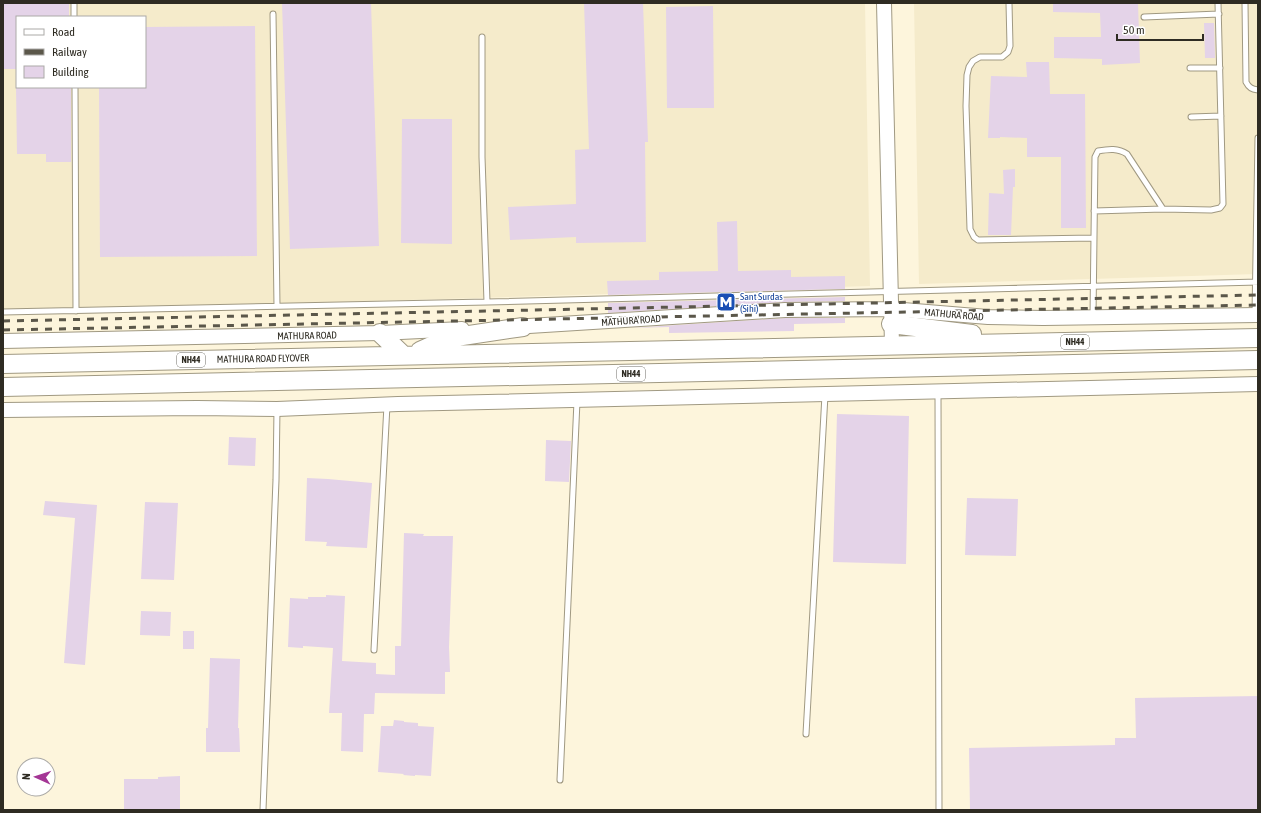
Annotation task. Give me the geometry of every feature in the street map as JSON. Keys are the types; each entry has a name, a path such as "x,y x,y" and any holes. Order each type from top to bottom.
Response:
{"highway":[{"path":"891,317 1037,342"},
{"path":"380,333 408,355 449,338 523,326"},
{"name":"NH44","path":"408,355 1258,338"},
{"name":"MATHURA ROAD FLYOVER","path":"3,364 408,355"},
{"name":"NH44","path":"3,387 1258,360"}],"main road":[{"path":"884,3 892,345"},
{"name":"MATHURA ROAD","path":"3,341 380,333 785,310 891,317 1257,315"},
{"path":"3,410 197,408 277,409 387,404 1258,384"}],"lane":[{"path":"74,3 74,16"},
{"path":"1009,3 1010,46 1008,52 1002,58 980,57 973,61 969,67 967,75 966,106 970,229 974,237 978,240 1094,238"},
{"path":"1094,211 1163,209 1211,210 1220,208 1223,204 1218,3"},
{"path":"1245,3 1246,82 1248,87 1258,90"},
{"path":"273,14 277,306"},
{"path":"1144,17 1219,14"},
{"path":"482,37 482,157 487,302"},
{"path":"1190,68 1220,68"},
{"path":"75,88 76,311"},
{"path":"1191,116 1221,116"},
{"path":"1257,315 1258,138"},
{"path":"1094,317 1095,154 1098,151 1115,150 1123,152 1130,158 1163,209"},
{"path":"3,312 487,302 1257,282"},
{"path":"938,391 939,810"},
{"path":"806,734 825,394"},
{"path":"560,780 577,400"},
{"path":"374,650 387,404"},
{"path":"262,810 276,480 277,409"}],"shaded area":[{"path":"3,3 865,3 870,286 76,310 3,310"},
{"path":"914,3 1258,3 1258,274 919,284"}],"building":[{"path":"3,3 69,3 69,16 16,16 16,69 3,69"},
{"path":"282,3 371,3 379,246 290,249"},
{"path":"584,3 643,3 648,142 645,142 646,242 576,243 576,237 510,240 508,207 576,204 575,150 589,149"},
{"path":"1053,3 1138,3 1140,63 1102,65 1102,59 1054,58 1054,37 1101,37 1100,13 1053,12"},
{"path":"713,6 714,108 667,108 666,7"},
{"path":"1204,23 1214,23 1215,58 1205,58"},
{"path":"255,26 257,256 100,257 99,88 146,88 146,27"},
{"path":"1026,62 1049,62 1050,94 1085,94 1086,228 1061,228 1061,157 1027,157 1027,138 988,138 991,76 1027,77"},
{"path":"16,88 71,88 71,162 46,162 46,154 17,154"},
{"path":"402,119 452,119 452,244 401,243"},
{"path":"1015,169 1011,235 988,235 989,193 1004,194 1003,170"},
{"path":"737,221 738,271 791,270 791,277 845,276 845,289 608,295 607,281 659,280 659,272 718,271 717,222"},
{"path":"845,297 845,301 785,302 608,313 608,303"},
{"path":"785,318 845,318 845,323 794,324 794,331 669,333 669,327 631,328"},
{"path":"837,414 909,416 906,564 833,562"},
{"path":"229,437 256,438 255,466 228,465"},
{"path":"546,440 571,441 569,482 545,481"},
{"path":"307,478 372,483 367,548 326,546 327,542 305,541"},
{"path":"967,498 1018,499 1016,556 965,555"},
{"path":"45,501 97,505 85,665 64,663 75,518 43,515"},
{"path":"145,502 178,503 174,580 141,579"},
{"path":"404,533 424,534 423,536 453,536 449,647 450,672 445,672 445,694 375,693 374,714 364,714 363,752 341,751 342,713 329,713 333,648 303,646 303,648 288,647 290,598 308,599 308,597 326,597 326,595 345,596 342,661 376,663 376,674 395,675 395,646 401,646"},
{"path":"141,611 171,612 170,636 140,635"},
{"path":"183,631 194,631 194,649 183,649"},
{"path":"210,658 240,659 238,728 240,752 206,752"},
{"path":"1258,696 1258,810 970,810 969,748 1115,745 1115,738 1136,738 1135,698"},
{"path":"394,720 418,723 418,726 434,727 431,776 415,776 378,772 381,726 393,726"},
{"path":"180,776 180,810 124,810 124,779 158,779 158,777"}],"railway":[{"path":"3,321 1258,295"},
{"path":"3,330 1258,305"}],"place":[{"name":"Sant Surdas (Sihi)","path":"726,302"}]}
